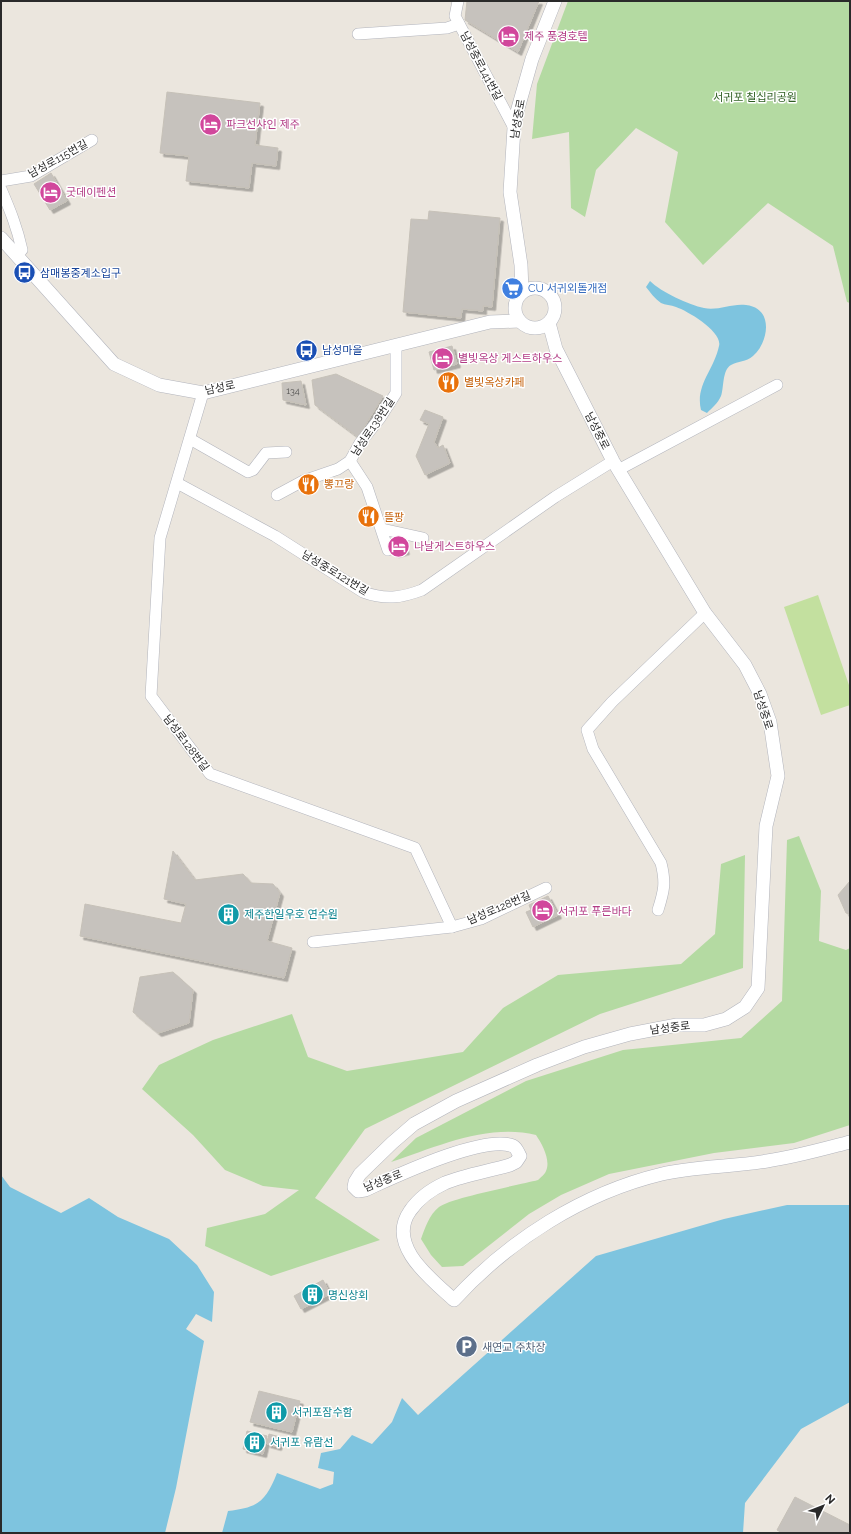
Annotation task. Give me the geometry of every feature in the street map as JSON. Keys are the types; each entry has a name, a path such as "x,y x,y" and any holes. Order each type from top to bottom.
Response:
{"street":[{"name":"남성중로141번길","path":"458,1 455,16 514,128"},
{"name":"남성중로","path":"527,289 521,265 510,192 514,128 532,59 555,1"},
{"name":"남성중로141번길","path":"358,34 447,28 459,24"},
{"name":"남성로115번길","path":"1,181 31,176 92,140"},
{"path":"1,189 14,219 22,250 16,255"},
{"name":"남성로","path":"1,238 114,364 158,385 203,393 493,321 519,321 528,327 543,326"},
{"path":"519,321 514,308 515,301 527,289 546,290 554,301 555,313 543,326"},
{"name":"남성로","path":"493,321 514,308"},
{"name":"남성중로","path":"543,326 615,466 705,613 745,665 760,694 770,722 778,776 766,826 758,988 745,1007 726,1019 704,1025 677,1025 630,1034 584,1046 456,1101 414,1124 360,1174 355,1182 354,1188 358,1191 365,1190 419,1166 457,1152 479,1147 501,1145 513,1146 517,1150 520,1156 516,1162 510,1165 446,1183 429,1193 414,1205 404,1220 402,1229 408,1251 426,1275 454,1300 471,1282 502,1256 552,1221 587,1201 635,1182 671,1173 767,1161 850,1142"},
{"name":"남성로138번길","path":"277,495 303,481 338,469 350,461 360,444 380,418 396,393 396,346"},
{"name":"남성중로121번길","path":"177,483 275,536 363,592 377,597 397,598 422,590 555,497 777,385"},
{"name":"남성로128번길","path":"203,393 160,538 151,696 210,774 415,848 452,926"},
{"path":"190,439 248,472 253,470 266,453 286,452"},
{"name":"남성로138번길","path":"350,461 368,487 388,550"},
{"path":"382,529 423,538"},
{"path":"658,910 665,890 665,878 661,863 593,749 587,730 612,702 705,613"},
{"name":"남성로128번길","path":"313,942 452,926 481,919 546,888"}],"green space":[{"name":"서귀포 칠십리공원","path":"568,1 850,1 850,303 847,302 833,246 768,203 703,265 665,222 678,152 636,128 596,170 585,217 571,208 569,132 532,139 537,84"},
{"path":"818,595 850,688 850,705 821,715 784,607"},
{"path":"799,836 821,891 819,941 846,950 850,948 850,1125 794,1143 714,1153 609,1174 561,1195 529,1214 463,1266 442,1267 431,1255 421,1239 428,1222 436,1210 446,1203 456,1200 538,1180 545,1173 547,1167 547,1157 543,1147 536,1135 518,1132 499,1132 462,1138 391,1162 416,1138 526,1081 623,1050 741,1038 782,1001 787,840"},
{"path":"745,855 743,968 600,1014 365,1129 315,1198 380,1240 271,1276 205,1246 207,1228 265,1214 299,1190 263,1186 225,1170 193,1135 142,1089 159,1065 213,1040 292,1014 308,1057 347,1071 463,1052 503,1008 558,975 681,964 715,934 721,864"}],"water":[{"path":"650,281 668,294 704,308 714,309 736,305 746,305 755,307 761,312 765,319 766,326 763,343 753,356 728,367 721,396 717,403 707,413 701,410 701,393 703,385 717,355 719,340 704,323 696,317 681,309 663,304 659,301 646,287"},
{"path":"1,1175 10,1187 61,1213 89,1198 118,1217 169,1239 197,1265 214,1292 212,1322 196,1314 186,1329 204,1341 176,1488 165,1533 1,1533"},
{"path":"787,1205 850,1205 850,1402 801,1429 745,1503 743,1533 222,1533 228,1511 247,1508 260,1501 265,1497 277,1473 320,1489 333,1484 334,1472 318,1468 321,1453 340,1449 352,1435 372,1444 392,1422 402,1398 418,1415 596,1256 724,1219"}],"building":[{"name":"제주 풍경호텔","path":"467,1 539,1 518,52 465,20"},
{"name":"파크선샤인 제주","path":"167,92 260,103 255,145 278,148 276,166 252,163 249,188 186,181 189,156 160,153"},
{"name":"굿데이펜션","path":"51,173 67,201 50,210 34,184"},
{"path":"429,211 500,218 492,307 483,306 483,311 462,309 461,318 403,312 411,219 428,220"},
{"name":"별빛옥상 게스트하우스","path":"452,346 457,364 434,370 429,352"},
{"path":"336,374 383,396 358,437 315,405 312,380"},
{"path":"301,381 306,405 283,400 282,383"},
{"path":"425,410 443,417 434,442 438,448 443,445 450,463 425,475 416,456 429,424 420,420"},
{"name":"나날게스트하우스","path":"402,538 406,551 395,554 391,541"},
{"name":"제주한일우호 연수원","path":"173,851 195,880 243,874 251,883 273,884 280,893 267,941 292,948 284,978 80,936 85,904 181,923 186,904 164,899"},
{"path":"850,881 850,914 846,913 838,895"},
{"name":"서귀포 푸른바다","path":"548,896 558,915 533,927 526,912 531,910 529,905"},
{"path":"173,972 193,990 189,1023 158,1033 133,1012 140,977"},
{"name":"명신상회","path":"323,1280 330,1294 301,1309 294,1296"},
{"name":"서귀포잠수함","path":"259,1391 300,1401 292,1432 250,1422"},
{"name":"서귀포 유람선","path":"247,1431 267,1436 263,1454 243,1449"},
{"path":"269,1434 280,1437 278,1447 267,1444"},
{"path":"795,1497 850,1525 850,1533 782,1533 777,1530"}],"place":[{"name":"제주 풍경호텔","path":"508,36"},
{"name":"파크선샤인 제주","path":"210,124"},
{"name":"굿데이펜션","path":"50,192"},
{"name":"삼매봉중계소입구","path":"24,273"},
{"name":"CU 서귀외돌개점","path":"512,288"},
{"name":"남성마을","path":"306,350"},
{"name":"별빛옥상 게스트하우스","path":"443,358"},
{"name":"별빛옥상카페","path":"448,382"},
{"name":"뽕끄랑","path":"308,484"},
{"name":"뜰팡","path":"368,517"},
{"name":"나날게스트하우스","path":"399,546"},
{"name":"서귀포 푸른바다","path":"542,911"},
{"name":"제주한일우호 연수원","path":"229,914"},
{"name":"명신상회","path":"312,1295"},
{"name":"새연교 주차장","path":"467,1347"},
{"name":"서귀포잠수함","path":"276,1412"},
{"name":"서귀포 유람선","path":"255,1442"}]}
